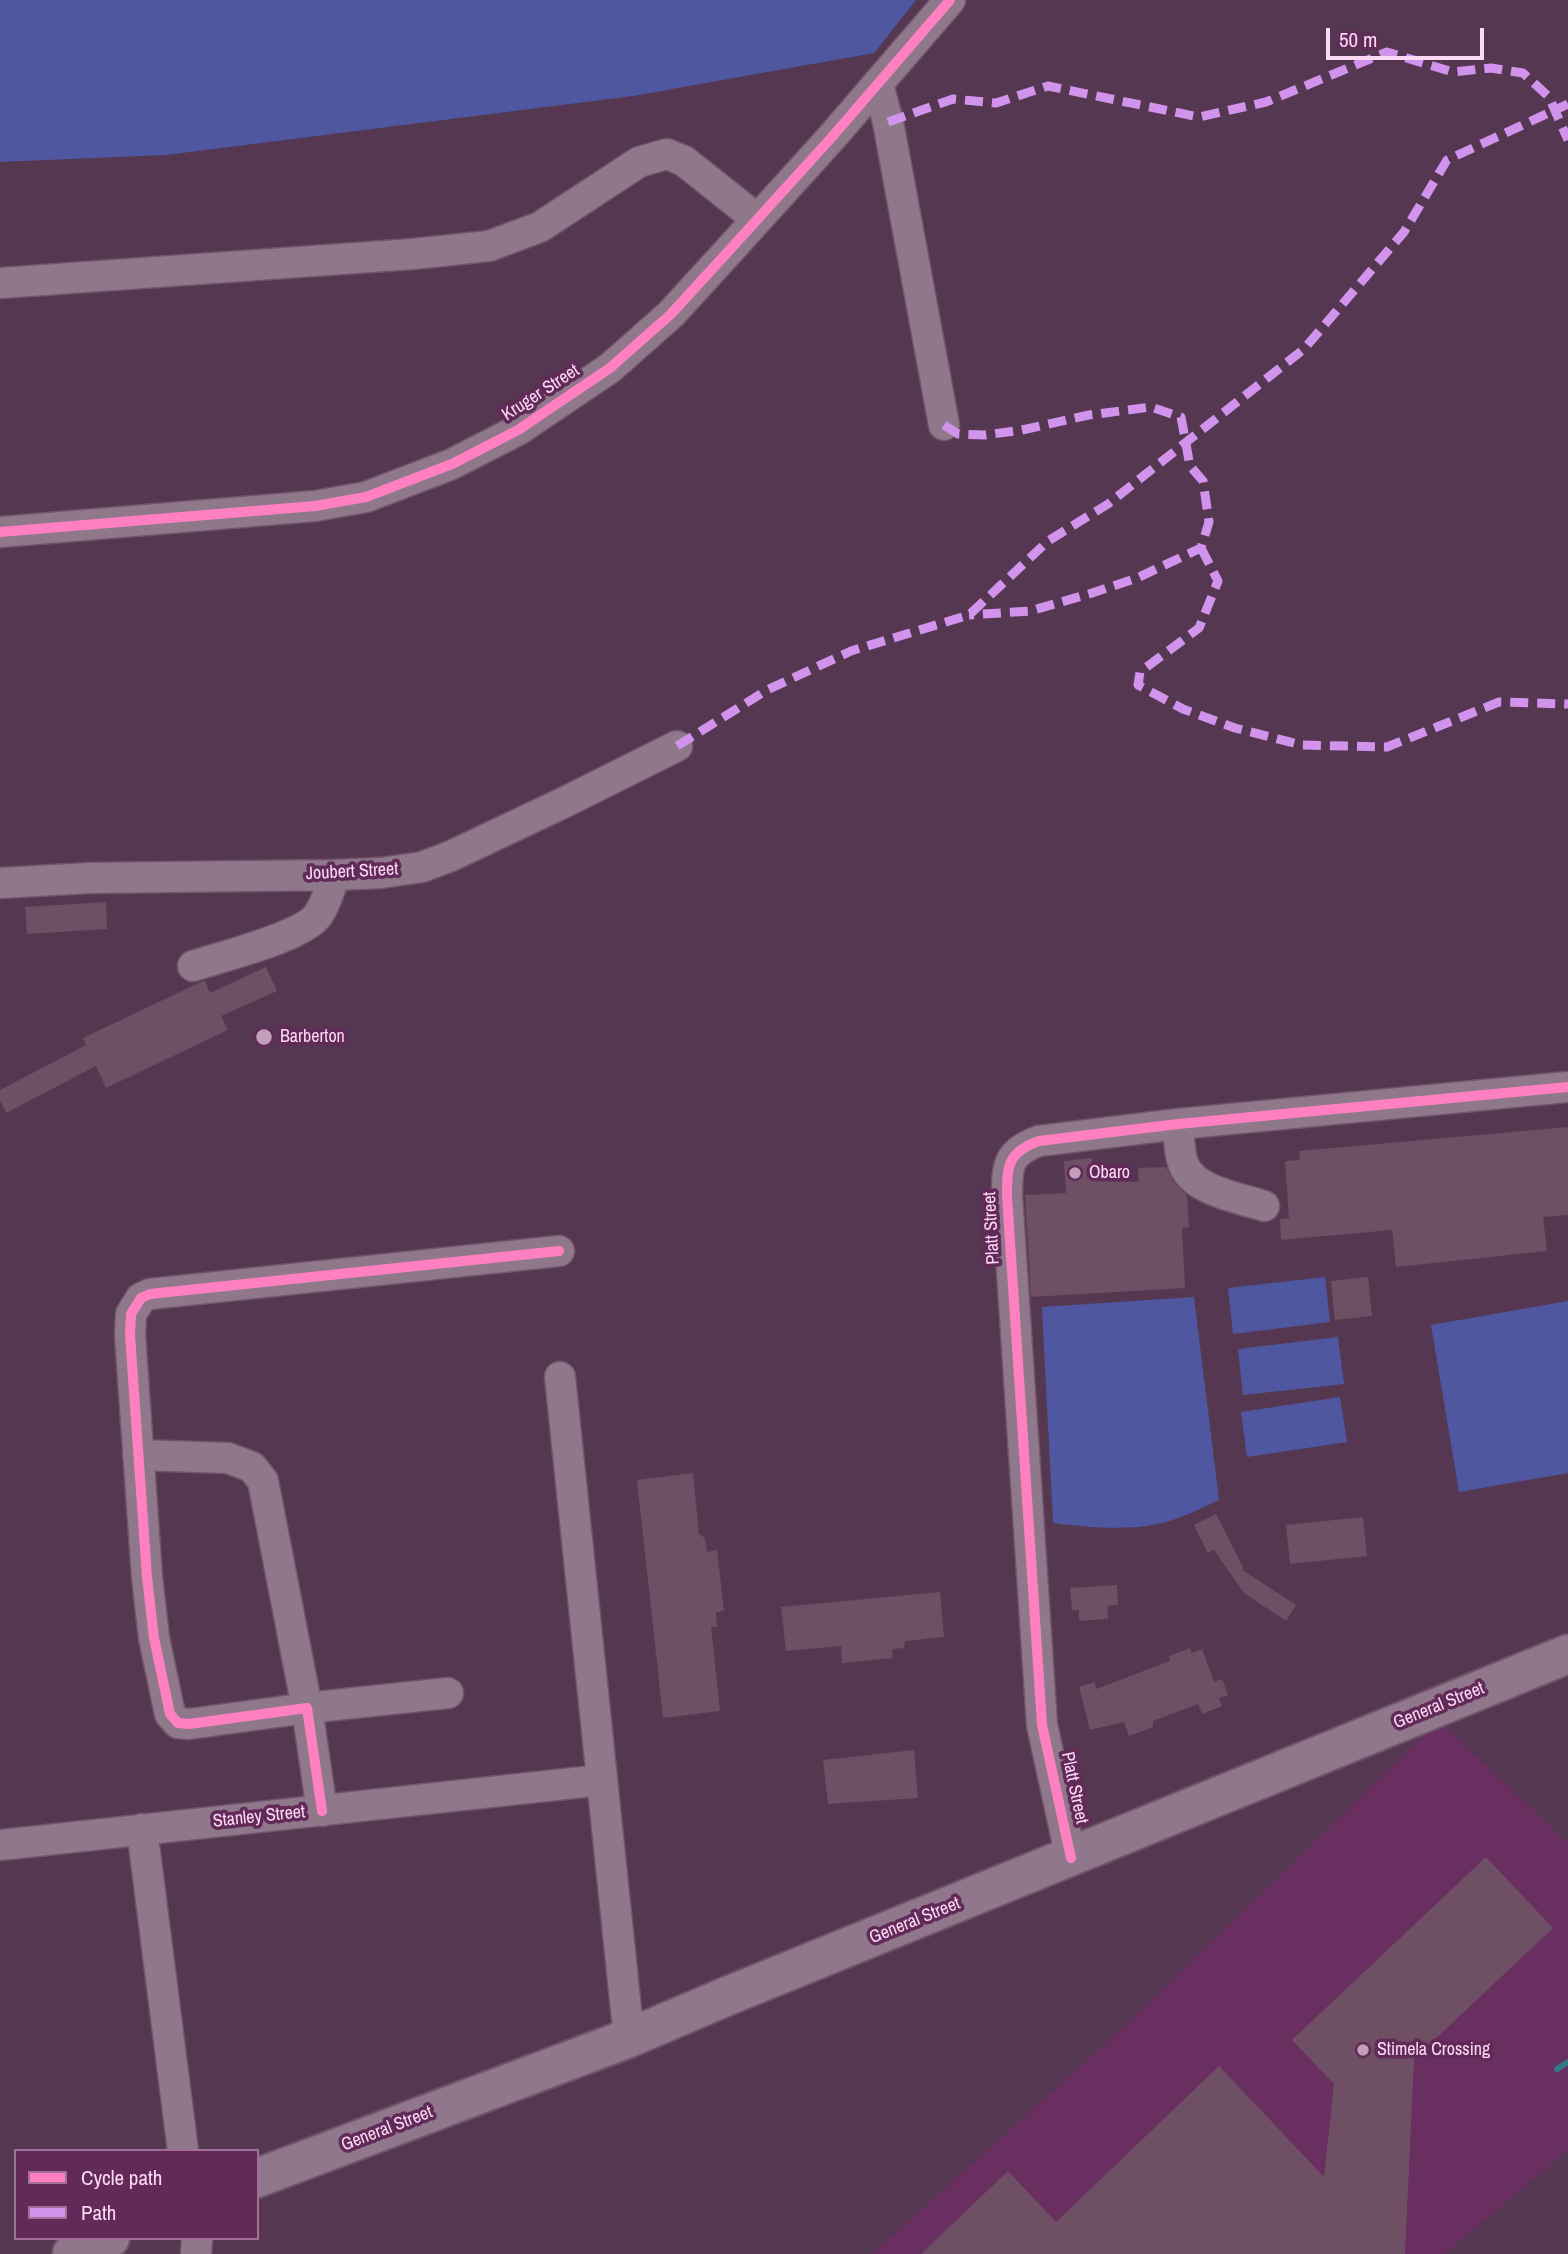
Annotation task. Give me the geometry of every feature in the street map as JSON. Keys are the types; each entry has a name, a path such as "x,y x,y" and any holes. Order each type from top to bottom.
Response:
{"main road":[{"name":"General Street","path":"259,2177 629,2038 1568,1654"},
{"path":"72,2254 105,2240"}],"street":[{"name":"Kruger Street","path":"0,532 315,506 366,496 452,464 518,430 610,368 671,314 878,85 950,0"},
{"path":"878,85 888,122 944,425"},
{"path":"0,283 402,255 489,246 540,227 639,162 667,154 684,161 757,219"},
{"name":"Joubert Street","path":"0,883 90,878 335,875 381,873 422,867 565,802 677,746"},
{"path":"193,966 309,925 322,907 335,875"},
{"name":"Platt Street","path":"1071,1858 1042,1725 1007,1176 1010,1161 1020,1148 1039,1141 1178,1124 1568,1087"},
{"path":"1178,1124 1182,1161 1186,1170 1197,1181 1264,1206"},
{"path":"448,1693 189,1724 173,1720 167,1705 153,1626 138,1455 131,1314 141,1298 150,1294 559,1251"},
{"path":"560,1377 629,2038"},
{"path":"138,1455 228,1458 252,1467 263,1481 307,1709 321,1811"},
{"name":"Stanley Street","path":"0,1844 602,1780"},
{"path":"142,1829 183,2149"}],"shaded area":[{"path":"0,0 916,0 874,53 633,96 166,155 0,162"},
{"path":"1325,1277 1330,1322 1233,1334 1228,1288"},
{"path":"1194,1297 1219,1500 1173,1520 1145,1526 1105,1528 1053,1523 1042,1307"},
{"path":"1568,1301 1568,1473 1459,1492 1431,1325"},
{"path":"1338,1337 1344,1384 1243,1395 1238,1349"},
{"path":"1340,1397 1347,1442 1247,1457 1241,1412"},
{"path":"1439,1721 1568,1843 1568,2150 1444,2254 872,2254 1125,2026"}],"building":[{"path":"106,902 107,929 27,934 25,907"},
{"path":"266,967 277,991 221,1016 228,1030 106,1088 96,1066 6,1113 0,1100 0,1090 86,1045 83,1038 203,981 210,993"},
{"path":"1568,1127 1568,1215 1543,1217 1547,1251 1396,1267 1392,1230 1281,1240 1280,1219 1289,1218 1285,1161 1300,1160 1299,1151"},
{"path":"1092,1158 1094,1181 1139,1182 1138,1168 1166,1167 1173,1181 1187,1195 1189,1227 1182,1228 1185,1288 1031,1297 1025,1195 1066,1193 1064,1161"},
{"path":"1368,1277 1372,1316 1335,1320 1331,1281"},
{"path":"693,1473 699,1534 705,1538 707,1552 717,1550 724,1611 716,1612 717,1627 711,1627 720,1711 663,1718 637,1480"},
{"path":"1216,1514 1244,1569 1241,1569 1296,1605 1286,1621 1244,1593 1214,1550 1208,1553 1194,1525"},
{"path":"1363,1517 1367,1556 1290,1564 1286,1525"},
{"path":"1117,1585 1118,1605 1107,1606 1108,1619 1079,1621 1079,1610 1072,1610 1070,1588"},
{"path":"940,1592 944,1637 905,1641 904,1648 892,1649 893,1658 842,1663 841,1646 786,1651 781,1607"},
{"path":"1190,1648 1192,1653 1202,1649 1214,1682 1222,1679 1228,1695 1219,1698 1222,1706 1202,1714 1198,1704 1153,1721 1153,1727 1129,1736 1124,1722 1090,1730 1079,1687 1095,1682 1096,1689 1170,1661 1169,1656"},
{"path":"914,1750 918,1798 828,1804 823,1760"},
{"name":"Stimela Crossing","path":"1486,1857 1553,1928 1414,2059 1405,2254 921,2254 1008,2171 1056,2222 1219,2066 1324,2177 1334,2084 1292,2040"}],"waterway":[{"path":"1557,2069 1568,2062"}],"marked path":[{"path":"888,122 953,99 996,103 1048,86 1199,117 1266,102 1387,52 1453,72 1491,68 1523,73 1549,97 1568,140"},
{"path":"677,746 767,690 851,651 969,615 1048,541 1108,504 1304,349 1404,232 1447,160 1568,104"},
{"path":"944,425 958,434 985,435 1089,415 1151,407 1181,417 1190,466 1203,481 1209,522 1201,548 1137,578 1030,611 969,615"},
{"path":"1201,548 1218,581 1199,628 1140,672 1138,685 1183,709 1235,728 1302,745 1387,747 1499,702 1568,704"}],"cycle path":[{"path":"0,532 315,506 366,497 452,464 518,430 610,368 671,314 832,137 950,0"},
{"path":"1071,1858 1042,1725 1007,1196 1011,1161 1021,1150 1039,1141 1178,1124 1568,1087"},
{"path":"322,1811 307,1708 189,1724 178,1723 170,1714 154,1638 147,1577 130,1335 131,1314 141,1298 150,1294 559,1251"}],"place":[{"name":"Barberton","path":"264,1037"},
{"name":"Obaro","path":"1075,1173"},
{"name":"Stimela Crossing","path":"1363,2050"}]}
